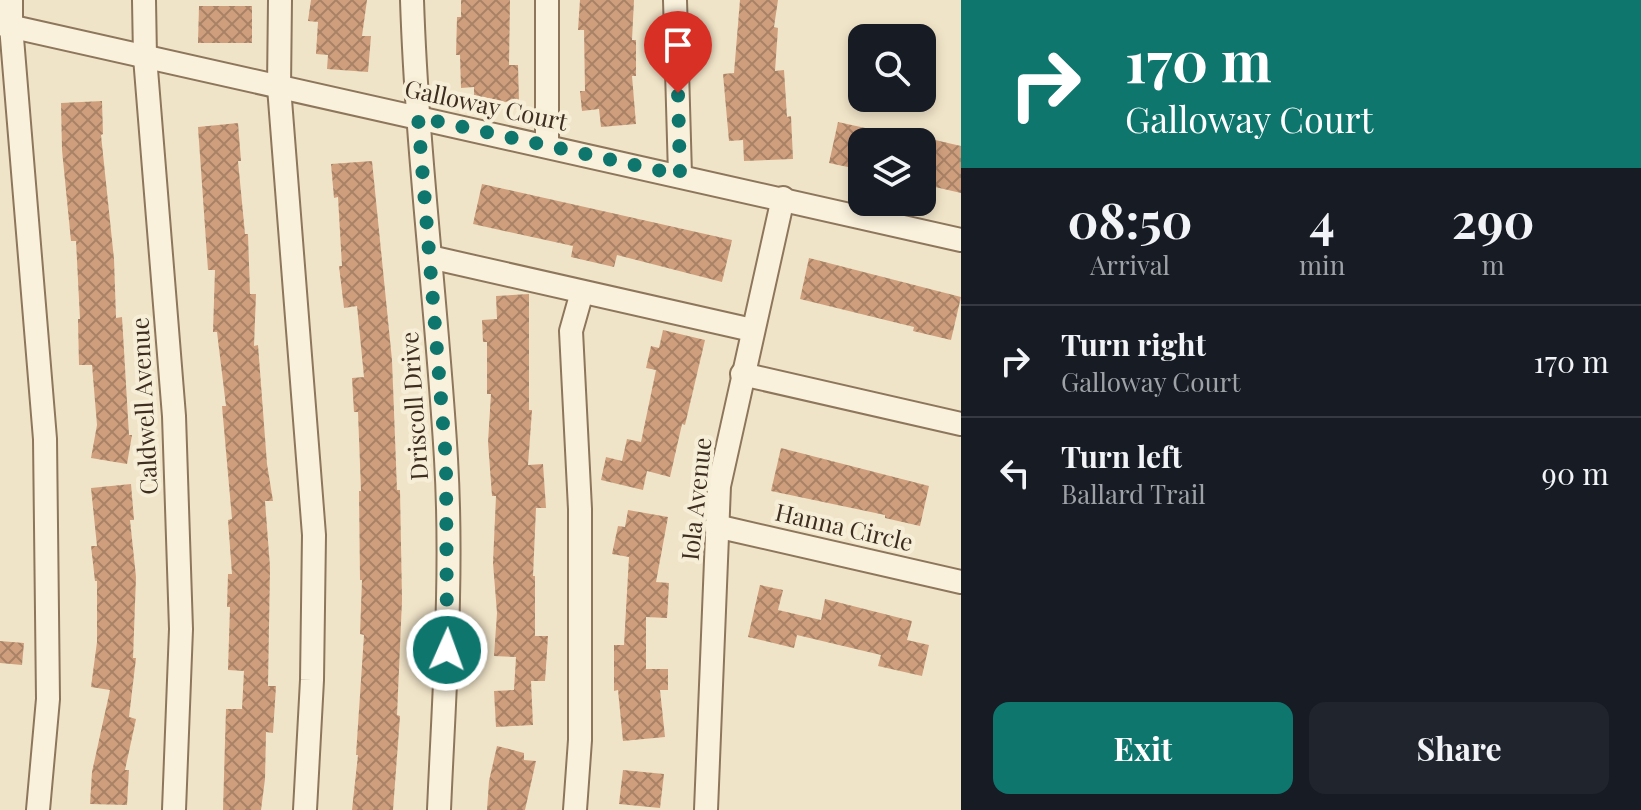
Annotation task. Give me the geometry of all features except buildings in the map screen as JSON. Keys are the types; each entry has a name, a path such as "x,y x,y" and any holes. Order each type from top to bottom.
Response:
{"street":[{"path":"11,0 5,25 45,439 48,699 38,810"},
{"name":"Caldwell Avenue","path":"144,0 145,57 174,416 181,629 174,810"},
{"path":"280,0 279,87 314,535 312,680 305,810"},
{"name":"Driscoll Drive","path":"412,0 418,117 446,461 448,622 439,810"},
{"path":"547,0 547,146"},
{"path":"675,0 680,175"},
{"name":"Galloway Court","path":"5,25 961,240"},
{"name":"Iola Avenue","path":"706,810 719,486 783,198"},
{"path":"430,257 752,330"},
{"path":"575,810 580,740 580,509 571,331 582,292"},
{"path":"742,374 961,424"},
{"name":"Hanna Circle","path":"716,526 961,582"}],"route":[{"path":"447,650 446,461 418,117 680,175 678,93"}]}
